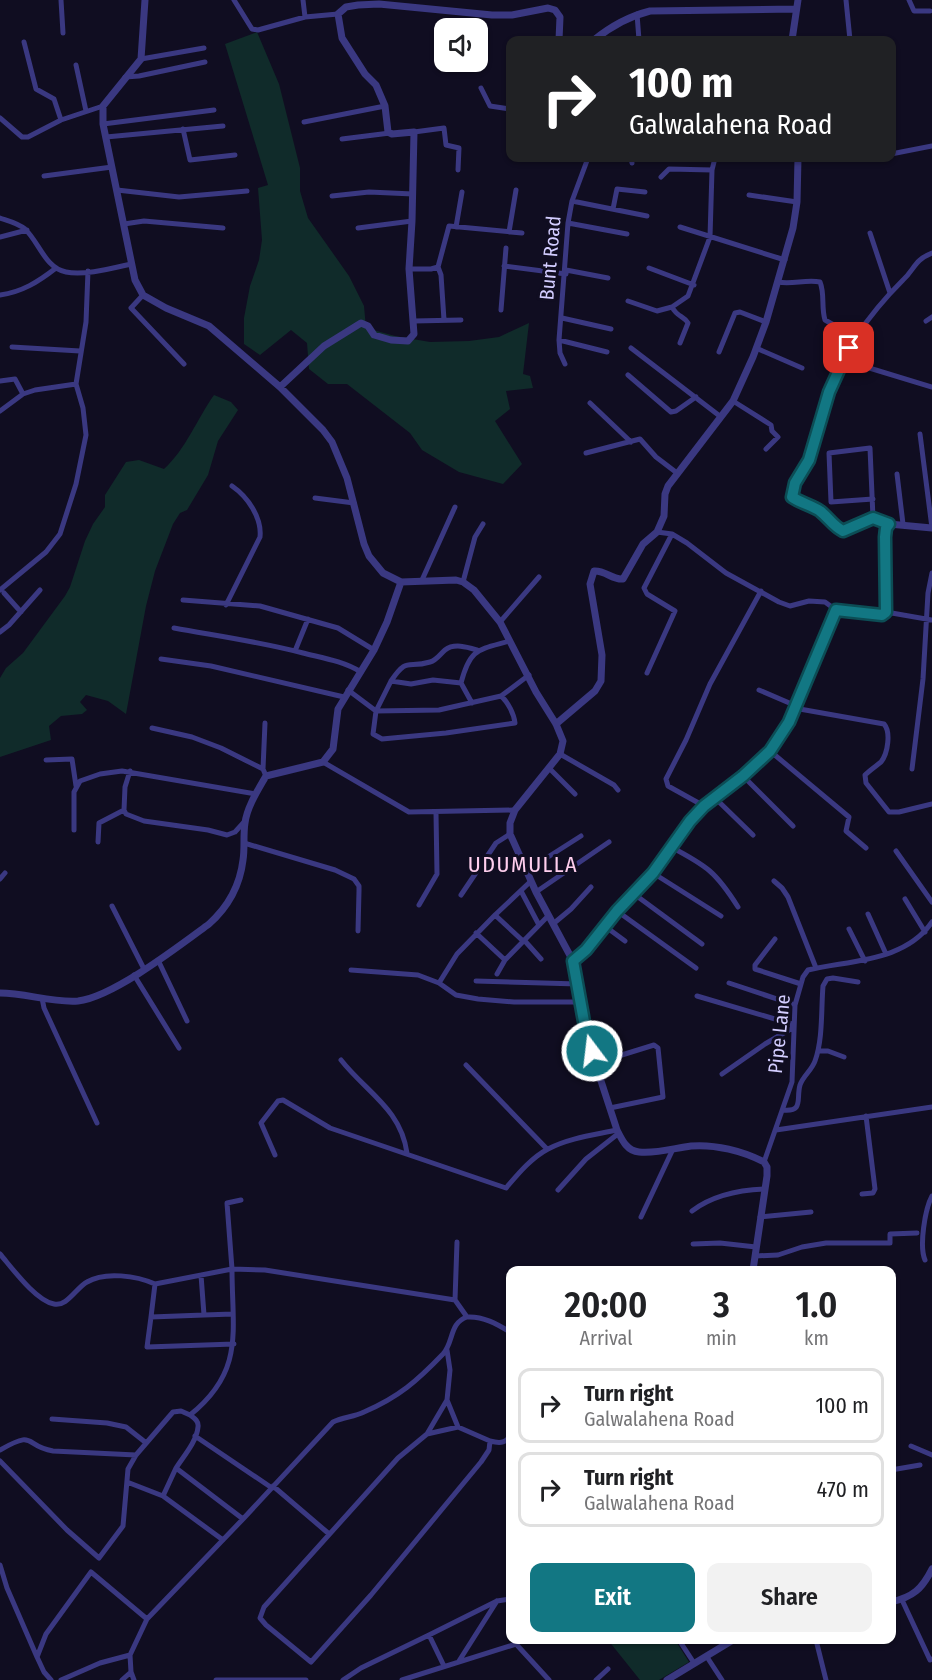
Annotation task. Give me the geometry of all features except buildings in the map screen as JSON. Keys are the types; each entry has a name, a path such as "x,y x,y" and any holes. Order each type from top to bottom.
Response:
{"street":[{"path":"61,0 63,33"},
{"path":"0,118 22,137 28,137 61,120 103,106 141,59 145,0"},
{"path":"234,0 252,29 258,30 305,17 338,15 346,7 379,2 492,15 512,15 548,8 555,10 560,17 559,36"},
{"path":"303,0 305,17"},
{"path":"792,36 798,0"},
{"path":"846,0 850,36"},
{"path":"909,0 914,11 930,11"},
{"path":"599,36 638,14 650,11 795,9"},
{"path":"638,14 639,36"},
{"path":"338,15 342,38 365,74 376,85 385,106 390,133"},
{"path":"24,42 36,89 54,99 61,120"},
{"path":"141,59 204,48"},
{"path":"125,77 205,62"},
{"path":"76,66 86,111"},
{"path":"481,88 490,106 506,108"},
{"path":"103,106 103,124 131,264 142,295 209,326 280,387 323,430 332,442 347,478 369,556 383,573 401,582 422,580 463,582 474,590 500,622 536,692 556,724 563,741 560,754 515,810 510,823 510,834 536,892 573,961 587,1038 623,1142 638,1152 694,1146 709,1147 736,1151 764,1162"},
{"path":"304,122 385,106"},
{"path":"103,124 214,110"},
{"path":"106,137 223,126"},
{"path":"342,139 444,128 446,145 459,148 458,170"},
{"path":"183,129 190,160 235,155"},
{"path":"280,387 324,346 361,323 368,326 374,335 391,340 408,341 414,334 409,269 414,132"},
{"path":"896,153 932,146"},
{"name":"Bunt Road","path":"565,364 560,353 559,340 568,223 572,201 588,162"},
{"path":"627,301 657,311 672,307 688,296 710,237 712,170 715,162"},
{"path":"556,724 595,691 601,681 602,655 591,584 594,571 623,579 643,544 657,532 665,509 666,490 733,401 756,348 785,260 797,202 798,162"},
{"path":"44,176 112,168"},
{"path":"661,177 669,169 712,170"},
{"path":"613,209 617,189 645,192"},
{"path":"117,190 179,197 247,191"},
{"path":"509,231 516,190"},
{"path":"332,196 369,192 413,194"},
{"path":"456,227 462,192"},
{"path":"749,195 797,202"},
{"path":"572,201 647,216"},
{"path":"0,218 19,224 27,230 46,258 56,268 66,272 88,272 131,264"},
{"path":"124,224 144,221 223,228"},
{"path":"358,228 412,221"},
{"path":"568,223 627,234"},
{"path":"444,321 441,275 438,267 448,226 522,233"},
{"path":"680,226 785,260"},
{"path":"0,237 27,230"},
{"path":"870,233 890,293"},
{"path":"501,310 506,248"},
{"path":"920,434 932,528 889,524 873,518 843,531 833,526 819,510 792,497 795,483 809,460 829,392 855,336 871,313 909,274 915,262 930,254 932,262"},
{"path":"504,266 609,278"},
{"path":"409,269 438,267"},
{"path":"0,295 15,293 38,282 56,268"},
{"path":"649,268 694,285"},
{"path":"21,612 2,592 46,552 60,534 76,484 86,435 83,408 76,384 86,322 88,272"},
{"path":"778,282 785,284 814,280 820,282 823,297 822,312 825,320 855,336"},
{"path":"142,295 131,308 184,364"},
{"path":"672,307 676,315 687,320 688,323 680,343"},
{"path":"719,351 735,313 740,312 766,322"},
{"path":"926,321 932,317"},
{"path":"562,318 611,328"},
{"path":"414,321 461,320"},
{"path":"559,340 607,352"},
{"path":"12,347 80,351"},
{"path":"631,348 721,417"},
{"path":"756,348 802,368"},
{"path":"843,360 932,387"},
{"path":"627,375 670,412 676,411 696,397"},
{"path":"0,381 15,379 23,394"},
{"path":"0,411 23,394 34,390 76,384"},
{"path":"733,401 771,425 772,431 778,437 766,449"},
{"path":"590,403 631,442"},
{"path":"586,453 640,439 656,457 677,473"},
{"path":"873,499 831,502 829,453 870,448 873,499 873,518"},
{"path":"897,474 903,524"},
{"path":"226,604 260,537 261,526 246,497 232,486"},
{"path":"315,498 354,503"},
{"path":"422,580 455,507"},
{"path":"463,582 475,537 483,524"},
{"path":"886,612 885,537 889,524"},
{"path":"657,532 672,534 726,573 790,606 809,601 825,602 836,610 882,615 886,612 930,619"},
{"path":"647,673 675,611 647,594 644,588 672,534"},
{"path":"912,769 930,619 928,593 932,573"},
{"path":"500,622 539,577"},
{"path":"323,762 333,749 338,710 374,650 401,582"},
{"path":"0,632 40,590"},
{"path":"704,806 668,786 666,779 710,684 761,591"},
{"path":"183,600 260,606 338,628 374,650"},
{"path":"573,961 586,950 617,911 653,873 690,821 704,806 743,776 770,751 789,722 836,610"},
{"path":"295,651 308,619"},
{"path":"174,628 295,651 348,664 361,672"},
{"path":"501,696 505,699 515,723 382,739 373,734 376,711 400,667 407,664 429,663 437,659 447,648 455,646 477,650 510,640"},
{"path":"472,703 461,683 466,665 477,650"},
{"path":"161,659 346,694 376,711 439,710 472,703 501,696 529,675"},
{"path":"391,681 411,684 433,680 461,683"},
{"path":"759,690 794,706 884,724 888,732 884,756 865,775 866,783 889,812 899,813 932,804"},
{"path":"130,771 125,787 124,810 126,814 144,821 227,835 235,832 245,821 265,773 265,723"},
{"path":"152,729 192,737 221,748 265,773 323,762 409,813 515,810"},
{"path":"770,751 849,818 846,831 866,848"},
{"path":"560,754 614,785 618,790"},
{"path":"46,760 72,759 76,786"},
{"path":"549,768 575,794"},
{"path":"74,831 76,786 80,781 100,774 130,771 256,795"},
{"path":"743,776 793,826"},
{"path":"715,798 753,835"},
{"path":"98,842 99,823 124,810"},
{"path":"419,905 438,874 436,813"},
{"path":"0,993 76,1001 89,999 116,987 158,960 222,913 235,890 243,861 245,821"},
{"path":"461,895 496,843 510,834"},
{"path":"526,871 581,836"},
{"path":"536,892 609,842"},
{"path":"244,843 335,870 354,879 359,891 358,931"},
{"path":"671,848 714,873 723,882 738,907"},
{"path":"896,851 932,902"},
{"path":"0,879 5,873"},
{"path":"653,873 721,916"},
{"path":"439,984 457,954 531,881"},
{"path":"774,881 788,897 816,968 865,961 886,954 906,946 925,932 932,922"},
{"path":"554,924 591,887"},
{"path":"521,891 539,925"},
{"path":"634,894 702,944"},
{"path":"905,899 925,932"},
{"path":"112,906 144,969"},
{"path":"617,911 696,968"},
{"path":"868,914 886,954"},
{"path":"495,915 541,959"},
{"path":"497,974 505,960 548,915"},
{"path":"606,927 625,941"},
{"path":"849,929 865,961"},
{"path":"476,933 505,960"},
{"path":"775,939 755,965 755,969 801,984"},
{"path":"158,960 186,1021"},
{"name":"Pipe Lane","path":"753,1266 765,1190 767,1167 764,1162 792,1082 795,1005 803,977 808,970 816,968"},
{"path":"351,970 418,975 439,984 456,995 478,999 514,1002 580,1002"},
{"path":"134,975 179,1048"},
{"path":"783,1110 795,1109 801,1083 815,1064 823,986 827,979 858,982"},
{"path":"477,981 578,984"},
{"path":"729,983 795,1005"},
{"path":"697,996 792,1024 794,1027 722,1074"},
{"path":"42,998 44,1008 97,1123"},
{"path":"596,1063 654,1045 658,1048 663,1097 610,1108"},
{"path":"818,1051 828,1051 844,1057"},
{"path":"340,1060 389,1109 405,1141 407,1153"},
{"path":"466,1065 547,1149"},
{"path":"275,1155 261,1123 278,1101 283,1100 330,1128 506,1188 523,1168 547,1149 567,1141 618,1132"},
{"path":"776,1130 932,1107"},
{"path":"862,1194 873,1193 875,1189 866,1116"},
{"path":"558,1190 586,1159 618,1132"},
{"path":"641,1217 673,1149"},
{"path":"692,1211 705,1201 741,1190 765,1190"},
{"path":"925,1260 921,1252 928,1203 932,1196"},
{"path":"190,1415 207,1402 217,1387 227,1370 234,1344 227,1203 241,1200"},
{"path":"760,1217 811,1212"},
{"path":"754,1256 778,1255 802,1247 826,1243 890,1243 890,1234 917,1233"},
{"path":"456,1242 455,1300 467,1317"},
{"path":"693,1244 720,1243 756,1247"},
{"path":"0,1254 36,1294 52,1304 60,1305 87,1281 102,1276 136,1279 155,1284 232,1269 266,1270 455,1300"},
{"path":"201,1275 204,1315"},
{"path":"155,1284 147,1347 234,1344"},
{"path":"151,1317 233,1314"},
{"path":"134,1680 130,1655 147,1619 333,1422 361,1414 415,1383 447,1350 456,1324 467,1317 474,1316 506,1330"},
{"path":"447,1350 450,1370 447,1400 428,1434 398,1458 328,1533 264,1606 260,1618 311,1662 481,1462 489,1450 490,1441"},
{"path":"447,1400 458,1427"},
{"path":"37,1657 46,1634 123,1527 128,1469 136,1455 173,1412 181,1411 197,1420 198,1426 163,1496"},
{"path":"52,1419 107,1423 126,1427 145,1442"},
{"path":"428,1434 458,1427 490,1441 500,1443 506,1440"},
{"path":"195,1436 272,1487 328,1533"},
{"path":"0,1450 23,1438 30,1439 45,1449 53,1451 136,1455"},
{"path":"911,1446 932,1455"},
{"path":"0,1461 67,1530 99,1558"},
{"path":"896,1469 920,1466"},
{"path":"176,1468 243,1519"},
{"path":"127,1482 163,1496 224,1540"},
{"path":"0,1565 7,1588 37,1657 44,1672 51,1680"},
{"path":"91,1572 147,1619"},
{"path":"896,1601 920,1589 931,1574"},
{"path":"343,1680 360,1668 497,1601 506,1600"},
{"path":"902,1600 930,1660 932,1659"},
{"path":"459,1661 497,1601"},
{"path":"429,1635 444,1666"},
{"path":"402,1680 516,1644 549,1680"},
{"path":"682,1644 694,1663"},
{"path":"667,1680 727,1644"},
{"path":"817,1644 826,1680"},
{"path":"61,1680 100,1662 130,1655"},
{"path":"707,1657 722,1680"},
{"path":"596,1680 608,1669"},
{"path":"122,1680 131,1672"},
{"path":"216,1680 306,1680"}],"green space":[{"path":"257,32 279,84 300,168 300,191 308,218 349,276 364,306 366,328 430,342 469,341 499,337 529,323 523,374 530,376 533,388 506,391 510,409 495,421 522,464 503,484 459,472 422,450 410,433 347,384 328,384 309,369 307,343 291,330 260,355 244,344 244,318 262,240 258,188 268,185 225,44"},
{"path":"214,395 231,402 238,410 218,441 208,475 187,510 180,513 173,524 155,571 146,606 126,714 108,701 86,695 80,702 87,710 82,714 61,716 49,726 51,740 0,757 0,678 6,668 23,653 65,596 85,541 105,507 105,495 126,462 139,460 164,469 185,443"},
{"path":"611,1644 678,1644 689,1662 659,1680 640,1680"}],"district":[{"name":"UDUMULLA","path":"523,864"}],"route":[{"path":"592,1051 587,1038 573,961 586,950 617,911 653,873 690,821 704,806 743,776 770,751 789,722 794,705 836,610 882,615 886,612 885,537 889,524 873,518 843,531 833,526 819,510 792,497 795,483 809,460 829,392 849,348"}]}
